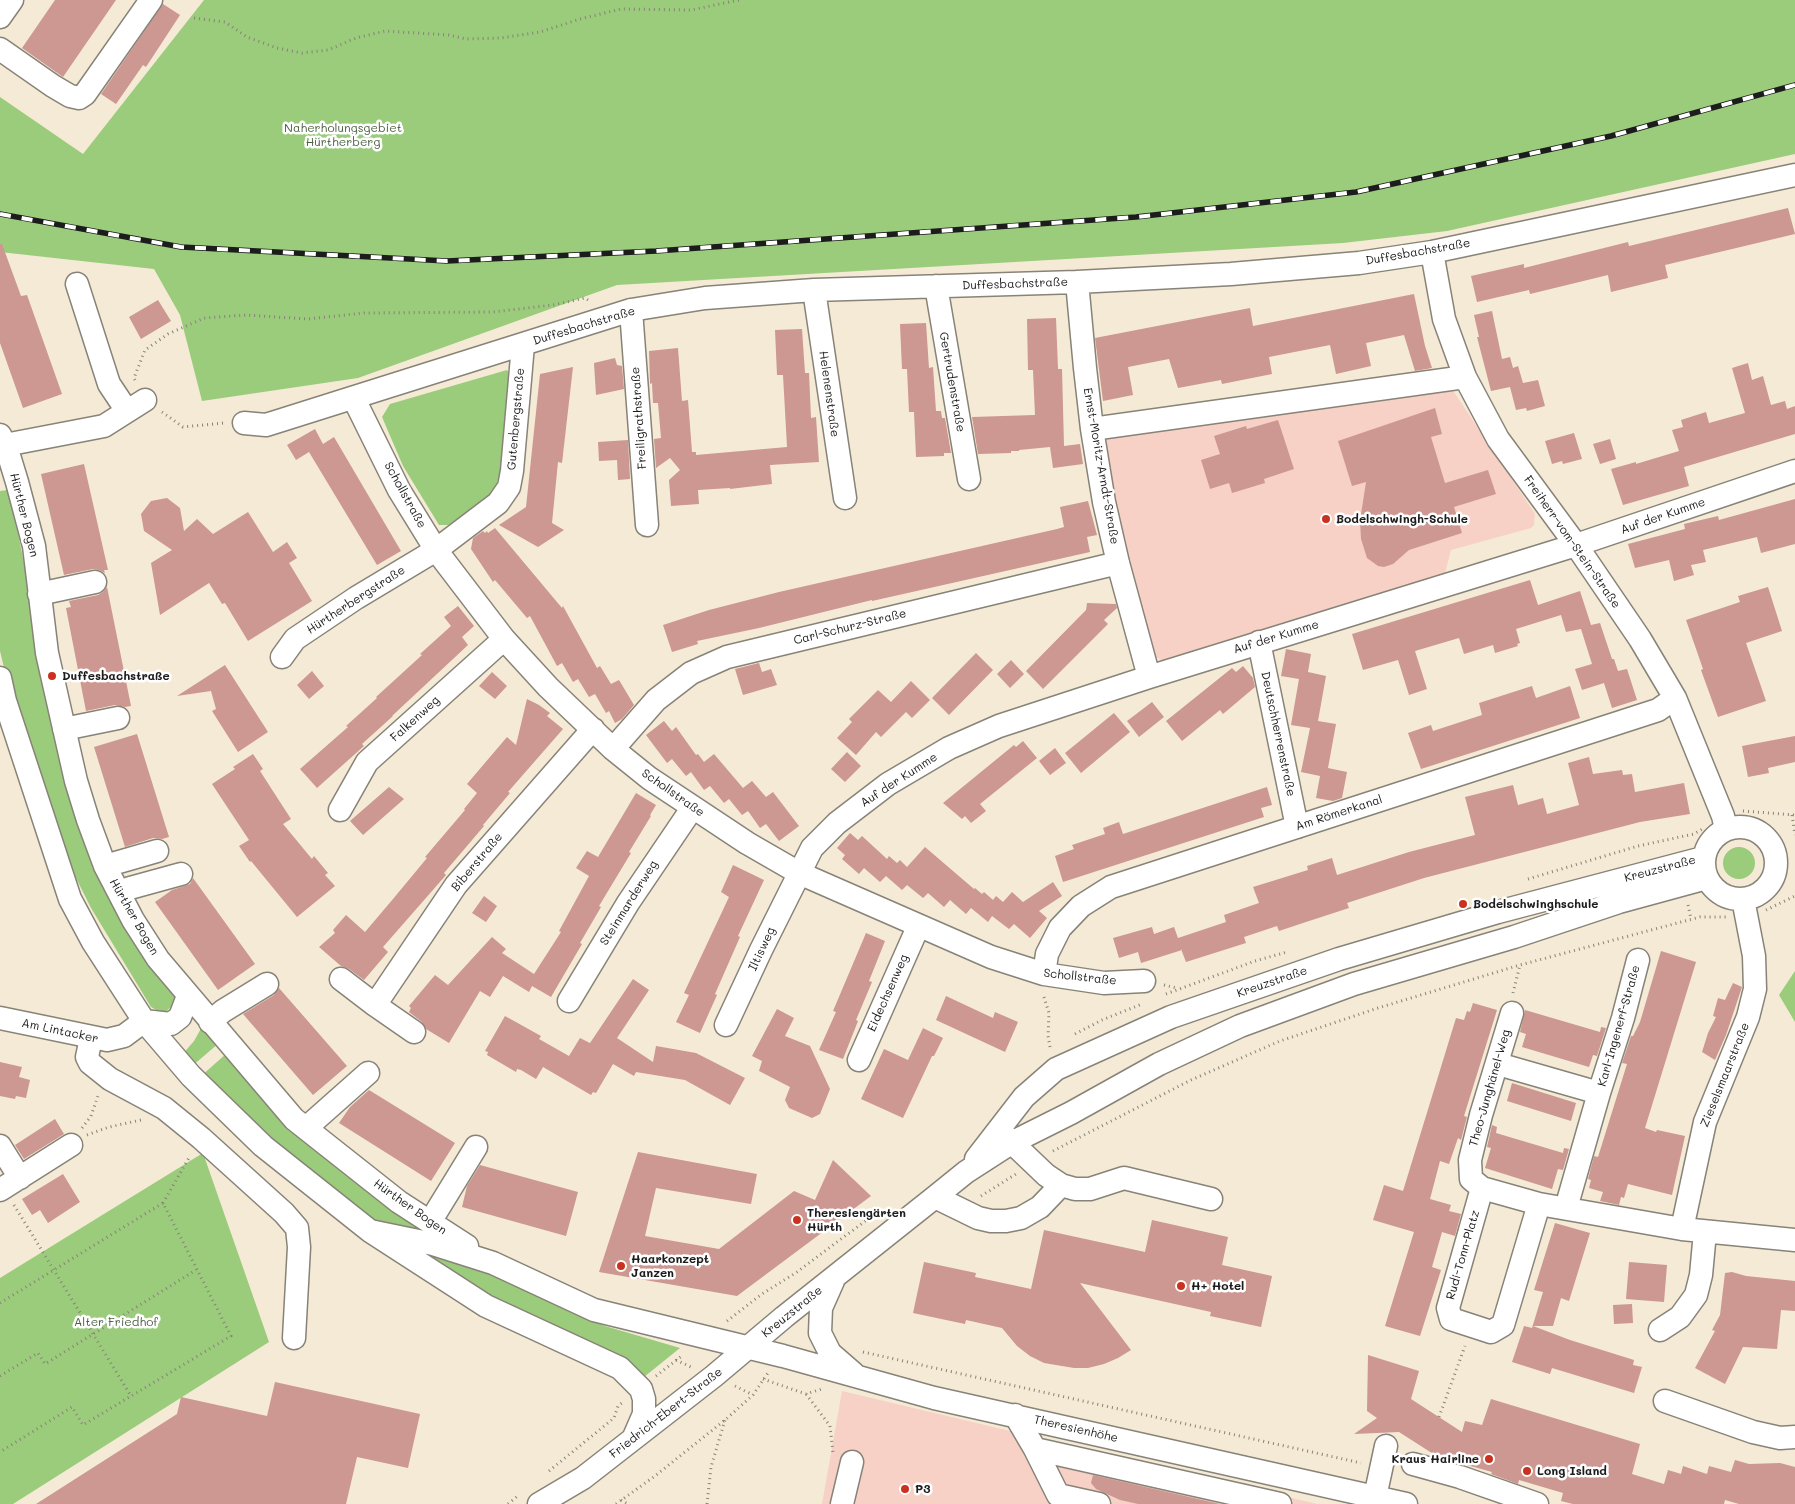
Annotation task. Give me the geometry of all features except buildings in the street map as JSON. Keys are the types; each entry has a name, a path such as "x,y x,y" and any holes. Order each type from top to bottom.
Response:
{"street":[{"path":"0,17 12,0"},
{"path":"0,48 62,91 70,96 79,98 85,94 151,0"},
{"name":"Duffesbachstraße","path":"244,423 266,425 621,313 705,298 814,290 1077,282 1231,274 1359,263 1432,252 1795,175"},
{"name":"Freiherr-vom-Stein-Straße","path":"1432,252 1444,319 1465,377 1498,440 1576,545 1640,639 1675,698 1723,816 1726,828"},
{"name":"Ernst-Moritz-Arndt-Straße","path":"1077,282 1084,368 1104,502 1118,563 1149,677"},
{"path":"2,442 104,426 136,405 110,384 77,284"},
{"name":"Gertrudenstraße","path":"936,286 969,479"},
{"name":"Helenenstraße","path":"814,290 845,498"},
{"name":"Freiligrathstraße","path":"621,313 647,525"},
{"name":"Gutenbergstraße","path":"436,550 498,503 509,487 523,344"},
{"path":"1092,429 1465,377"},
{"name":"Schollstraße","path":"354,398 399,490 436,550 504,639 548,687 613,749 649,778 747,843 798,873 918,927 991,957 1044,974 1104,982 1144,981"},
{"name":"Hürther Bogen","path":"2,442 34,546 47,654 88,820 105,866 133,920 158,960 294,1119 399,1202 493,1263"},
{"name":"Auf der Kumme","path":"798,873 812,848 837,823 888,784 949,748 999,726 1259,642 1576,545 1795,471"},
{"name":"Hürtherbergstraße","path":"282,657 294,640 356,598 436,550"},
{"name":"Carl-Schurz-Straße","path":"613,749 656,700 691,673 727,657 1118,563"},
{"path":"39,594 95,582"},
{"name":"Falkenweg","path":"340,810 367,762 504,639"},
{"name":"Deutschherrenstraße","path":"1259,642 1297,827"},
{"name":"Hürther Bogen","path":"0,678 5,701 70,899 93,942 144,1020 191,1076 263,1146 370,1231 486,1306 620,1368 641,1389 644,1399 644,1414 634,1437"},
{"name":"Am Römerkanal","path":"1044,974 1046,954 1060,928 1081,906 1111,888 1658,710 1675,698"},
{"path":"64,729 118,718"},
{"name":"Biberstraße","path":"375,1005 456,885 593,729"},
{"name":"Steinmarderweg","path":"569,1001 628,903 693,807"},
{"path":"1744,826 1756,830 1765,836 1772,845 1785,853 1776,865 1770,883 1764,890 1754,896 1745,907 1733,899 1722,895 1714,888 1705,868 1708,844 1726,828 1744,826"},
{"path":"105,866 157,851"},
{"name":"Kreuzstraße","path":"749,1347 966,1172 1005,1136 1024,1097 1056,1069 1171,1017 1338,959 1498,912 1705,868"},
{"name":"Kreuzstraße","path":"1005,1136 1071,1113 1159,1064 1240,1026 1354,984 1514,937 1619,902 1705,868"},
{"name":"Iltisweg","path":"726,1025 798,873"},
{"path":"120,893 130,888 181,874"},
{"name":"Zieselsmaarstraße","path":"1682,1229 1705,1122 1748,1018 1755,989 1754,956 1745,907"},
{"name":"Eidechsenweg","path":"858,1060 918,927"},
{"name":"Karl-Ingenerf-Straße","path":"1566,1208 1623,1018 1638,960"},
{"path":"341,979 414,1032"},
{"path":"210,1022 223,1011 266,984"},
{"path":"144,1020 171,1024 180,1017 188,996"},
{"name":"Theo-Junghänel-Weg","path":"1482,1188 1471,1179 1470,1160 1481,1115 1512,1013"},
{"name":"Am Lintacker","path":"0,1018 107,1040 124,1036 144,1020"},
{"path":"91,1038 87,1057 90,1063 103,1074 164,1108 201,1138 284,1213 297,1228 299,1248 294,1338"},
{"name":"Karl-Ingenerf-Straße","path":"1498,1064 1599,1093"},
{"path":"306,1128 368,1073"},
{"path":"1005,1136 1046,1175 1061,1185 1074,1189 1090,1189 1124,1178 1211,1199"},
{"path":"0,1146 8,1186 71,1145"},
{"path":"430,1222 476,1147"},
{"path":"934,1197 978,1218 991,1221 1006,1221 1021,1218 1040,1207 1061,1185"},
{"path":"1482,1188 1539,1204 1682,1229 1795,1240"},
{"name":"Rudi-Tonn-Platz","path":"1482,1188 1448,1308 1451,1319 1491,1332 1503,1325 1539,1204"},
{"name":"Hürther Bogen","path":"370,1231 434,1244 493,1263 594,1310 749,1347"},
{"path":"1660,1330 1680,1317 1696,1295 1701,1275 1705,1232"},
{"name":"Kreuzstraße","path":"835,1278 821,1308 820,1333 830,1353 858,1377"},
{"name":"Friedrich-Ebert-Straße","path":"564,1504 583,1478 749,1347"},
{"name":"Theresienhöhe","path":"749,1347 934,1398 1406,1504"},
{"path":"1665,1401 1753,1432 1780,1438 1795,1437"},
{"path":"1015,1415 1035,1449 1058,1495 1099,1504"},
{"path":"1375,1497 1386,1446"},
{"path":"1035,1449 1280,1504"},
{"path":"842,1504 852,1462"},
{"path":"1413,1464 1460,1477 1537,1504"},
{"name":"Friedrich-Ebert-Straße","path":"531,1498 583,1478"}],"path":[{"path":"194,18 224,22 247,37 277,48 302,53 328,50 356,38 385,32 449,35 466,39 501,38 540,32 580,19 621,9 691,10 740,0"},
{"path":"244,423 217,423 183,427 136,405 134,378 145,350 168,334 204,318 246,315 308,319 364,314 493,312 553,305 585,298 621,313"},
{"path":"1792,815 1795,835"},
{"path":"959,1209 1033,1162 1191,1080 1280,1042 1378,1008 1520,965 1700,917 1745,907 1766,910 1795,896"},
{"path":"1512,1013 1510,1005 1520,965"},
{"path":"1044,974 1039,990 1046,999 1049,1013 1048,1036 1050,1047"},
{"path":"71,1145 76,1134 84,1126 95,1109 103,1074"},
{"path":"71,1145 83,1136 109,1127 146,1119 156,1115 164,1108"},
{"path":"0,1303 163,1203 201,1138"},
{"path":"8,1186 54,1270 132,1396"},
{"path":"0,1452 72,1407 83,1425 230,1336 163,1203"},
{"path":"0,1376 38,1353 45,1364 196,1270"},
{"path":"1439,1417 1472,1326"},
{"path":"860,1351 1381,1468"},
{"path":"616,1504 655,1476 725,1420 753,1394 763,1379 806,1394 830,1426 833,1458 852,1462"},
{"path":"546,1473 614,1418 618,1406 627,1400"},
{"path":"707,1504 711,1467 725,1420"},
{"path":"508,1504 531,1498"},
{"path":"621,1500 628,1504"}],"shaded area":[{"name":"Bodelschwingh-Schule","path":"1452,389 1535,514 1534,525 1531,528 1451,550 1445,573 1162,660 1150,655 1123,549 1102,437"},
{"path":"842,1391 1317,1504 822,1504"}],"green space":[{"name":"Naherholungsgebiet Hürtherberg","path":"204,0 1795,0 1795,154 1447,231 1343,243 617,285 358,378 202,401 180,315 154,269 0,252 0,97 83,154"},
{"path":"507,370 512,378 502,466 496,486 484,503 448,525 439,525 403,466 382,417 390,404"},
{"path":"7,490 19,538 57,729 173,990 174,1003 167,1011 160,1012 151,1007 91,908 72,870 17,722 0,651 0,491"},
{"path":"1739,847 1745,848 1750,852 1754,857 1754,869 1750,874 1745,878 1739,879 1733,878 1728,874 1724,869 1723,863 1724,857 1728,852 1733,848"},
{"path":"1795,971 1795,1022 1779,995"},
{"path":"203,1025 219,1043 191,1067 182,1055 194,1041"},
{"path":"227,1053 453,1241 390,1228 356,1212 200,1077"},
{"name":"Alter Friedhof","path":"203,1153 269,1342 13,1504 0,1504 0,1278"},
{"path":"412,1251 466,1260 565,1309 605,1326 680,1348 644,1377 518,1315"}],"railway":[{"path":"0,214 181,247 447,261 656,251 1136,217 1356,192 1611,136 1795,85"}],"place":[{"name":"Bodelschwingh-Schule","path":"1326,519"},
{"name":"Duffesbachstraße","path":"52,676"},
{"name":"Bodelschwinghschule","path":"1463,904"},
{"name":"Theresiengärten Hürth","path":"797,1220"},
{"name":"Haarkonzept Janzen","path":"621,1266"},
{"name":"H+ Hotel","path":"1181,1286"},
{"name":"Kraus Hairline","path":"1489,1459"},
{"name":"Long Island","path":"1527,1471"},
{"name":"P3","path":"905,1489"}]}
